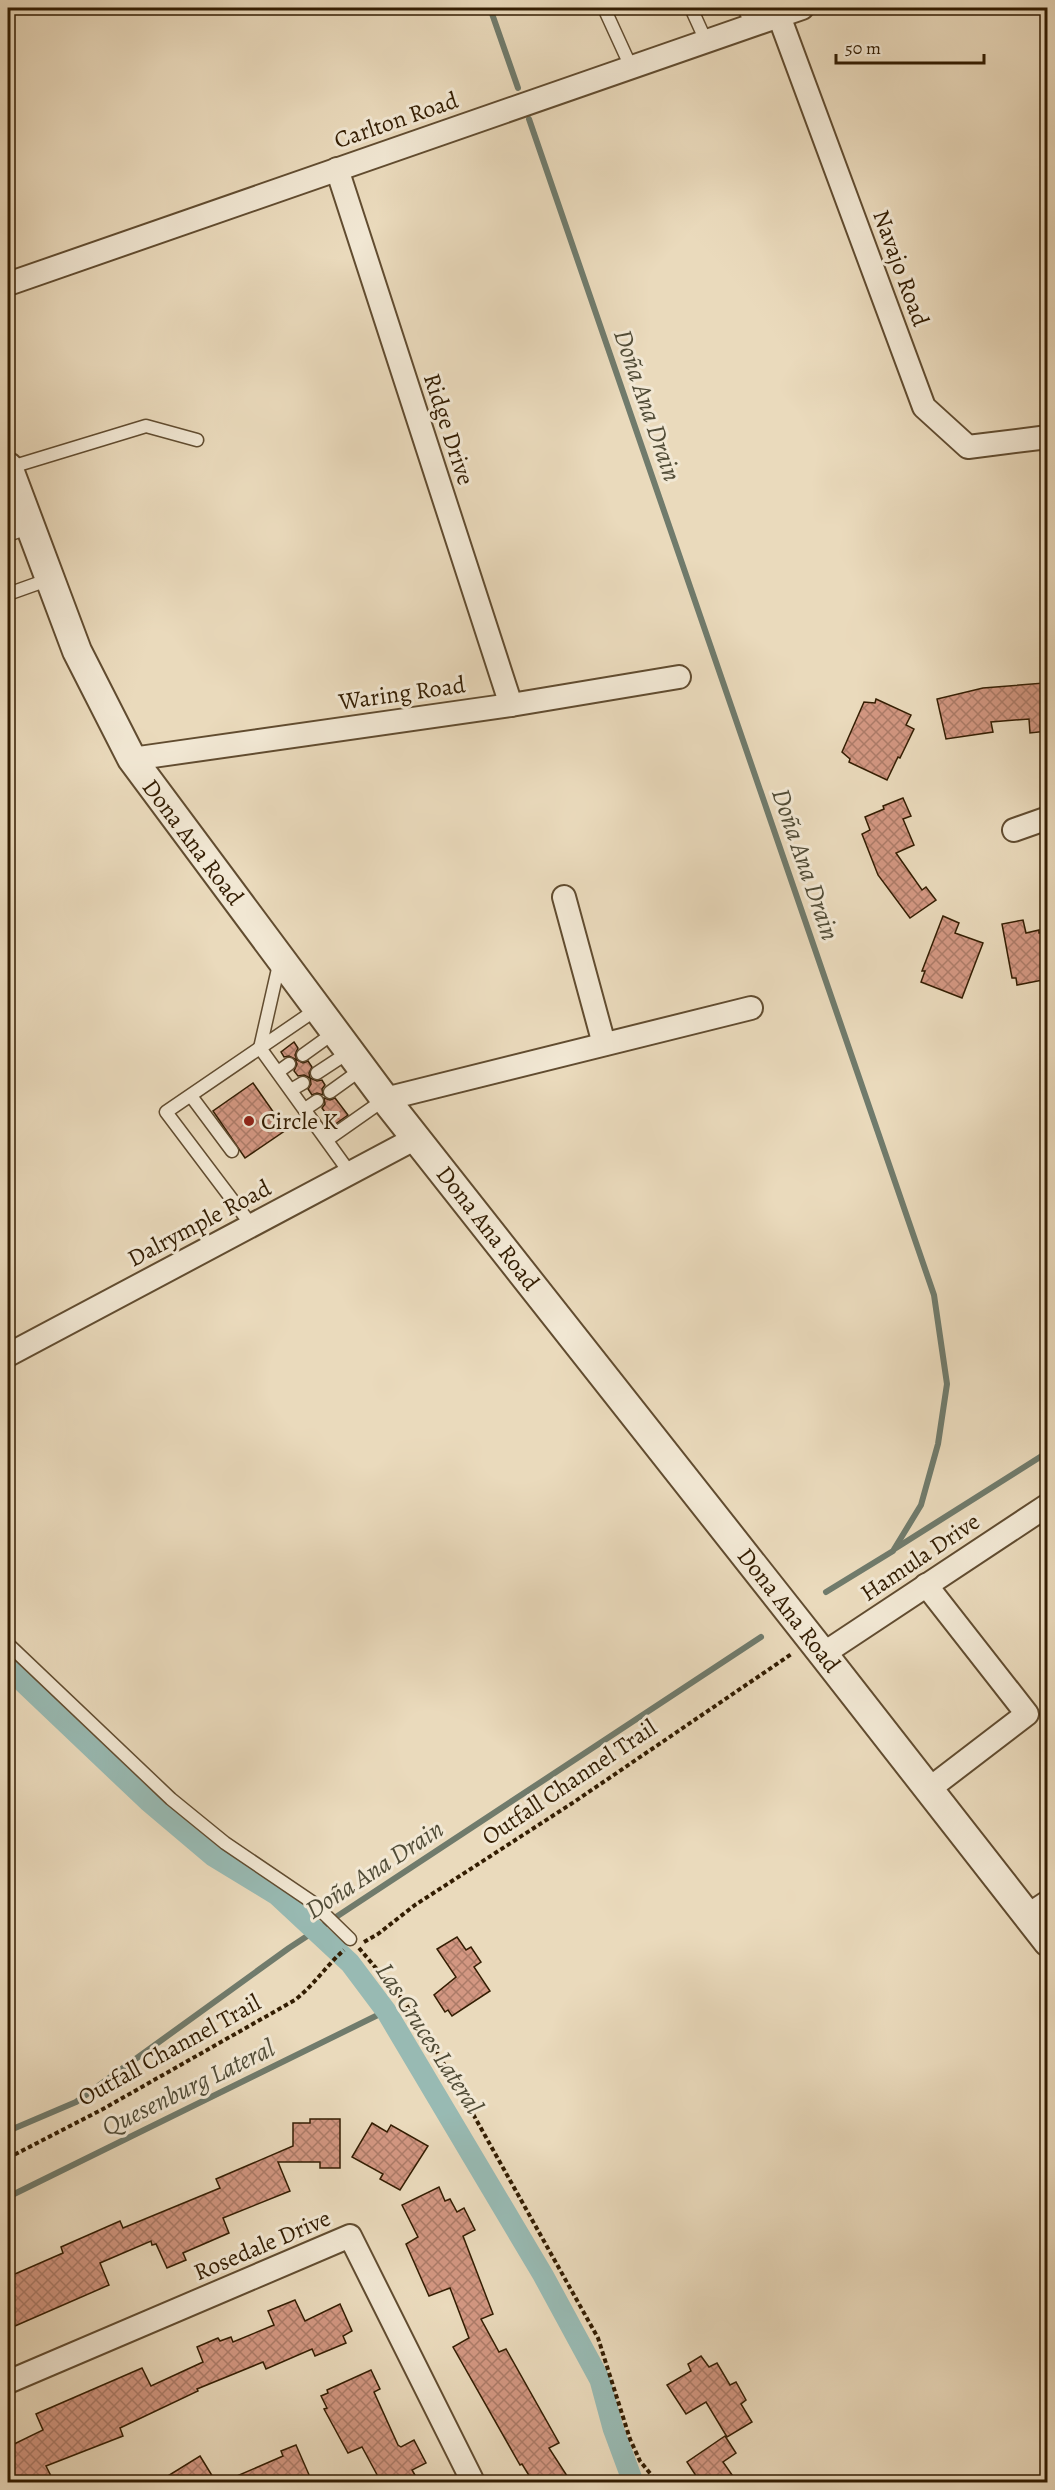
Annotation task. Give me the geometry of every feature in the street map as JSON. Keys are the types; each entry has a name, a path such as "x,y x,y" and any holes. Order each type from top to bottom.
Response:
{"street":[{"name":"Carlton Road","path":"8,284 706,41 748,16 778,16 802,8"},
{"name":"Navajo Road","path":"778,16 924,407 968,447 1047,437"},
{"name":"Ridge Drive","path":"337,169 511,705"},
{"name":"Dona Ana Road","path":"8,468 19,531 50,579 77,651 132,759 385,1099 928,1789 1037,1909 1047,1942"},
{"name":"Waring Road","path":"132,759 511,705 679,677"},
{"path":"1014,830 1047,818"},
{"path":"564,897 604,1044"},
{"path":"385,1099 751,1008"},
{"name":"Dalrymple Road","path":"8,1355 417,1138"},
{"name":"Hamula Drive","path":"818,1647 926,1585 1047,1505"},
{"path":"926,1585 1027,1714 928,1789"},
{"name":"Rosedale Drive","path":"8,2382 350,2236 473,2482"}],"lane":[{"path":"604,8 631,67"},
{"path":"692,8 706,41"},
{"path":"8,468 146,426 196,440"},
{"path":"8,594 50,579"},
{"path":"280,958 260,1048 328,1139 350,1173"},
{"path":"252,1226 166,1112 317,1009"},
{"path":"303,1055 349,1051"},
{"path":"317,1073 349,1051"},
{"path":"330,1092 349,1051"},
{"path":"278,1072 289,1064"},
{"path":"291,1090 303,1083"},
{"path":"191,1096 232,1150"},
{"path":"328,1139 385,1099"},
{"path":"305,1109 317,1101"},
{"path":"8,1644 171,1799 225,1843 272,1872 312,1902 353,1942"}],"path":[{"name":"Outfall Channel Trail","path":"344,1950 353,1942 378,1934 415,1905 818,1647"},
{"path":"353,1942 403,2000 425,2032 468,2105 598,2338 630,2439 640,2461 657,2482"},
{"name":"Outfall Channel Trail","path":"8,2158 103,2109 295,2000 312,1987 336,1957"}],"building":[{"path":"1044,683 1047,731 1030,733 1029,719 991,722 993,732 946,739 937,699 983,688"},
{"path":"876,699 911,715 906,725 914,729 887,780 849,762 850,759 842,752 864,702 875,703"},
{"path":"903,798 911,816 903,819 914,845 896,853 922,890 926,887 936,900 910,918 878,875 862,834 870,830 865,817"},
{"path":"943,916 959,923 955,933 983,943 962,998 921,982 925,971 922,971"},
{"path":"1023,920 1026,933 1039,930 1039,933 1047,932 1047,972 1041,973 1043,980 1017,985 1016,978 1012,978 1002,924"},
{"path":"294,1042 298,1048 295,1055 297,1060 303,1063 308,1061 312,1067 309,1073 310,1078 304,1075 298,1076 294,1071 297,1064 295,1059 289,1056 284,1057 281,1052"},
{"path":"310,1078 317,1081 322,1080 325,1085 322,1089 323,1095 317,1093 312,1095 308,1089 311,1084"},
{"name":"Circle K","path":"253,1083 286,1130 245,1158 213,1111"},
{"path":"324,1098 330,1100 335,1098 348,1115 334,1125 322,1108 325,1104"},
{"path":"457,1937 466,1950 471,1947 481,1962 474,1967 490,1991 452,2016 448,2010 445,2012 434,1995 456,1977 437,1949"},
{"path":"310,2119 340,2119 340,2168 320,2168 320,2162 278,2162 290,2191 223,2218 229,2233 183,2253 186,2260 167,2268 156,2244 152,2245 151,2241 100,2263 109,2285 8,2329 8,2277 63,2253 61,2247 120,2221 123,2228 220,2188 216,2179 293,2146 293,2123 310,2123"},
{"path":"372,2123 387,2132 391,2125 428,2146 400,2190 380,2179 383,2174 352,2157"},
{"path":"439,2187 445,2201 450,2199 457,2212 464,2208 475,2230 463,2236 493,2314 481,2319 499,2352 506,2349 559,2443 549,2448 571,2482 533,2482 522,2464 520,2465 453,2347 469,2338 450,2288 429,2296 406,2244 418,2237 402,2205"},
{"path":"295,2300 305,2321 340,2304 352,2331 343,2336 346,2343 315,2356 312,2349 266,2369 263,2362 197,2389 198,2391 120,2428 123,2436 46,2466 54,2482 8,2482 8,2447 43,2430 36,2414 142,2368 151,2386 203,2362 197,2347 218,2338 220,2341 231,2337 233,2342 274,2325 268,2311"},
{"path":"701,2356 709,2367 717,2363 730,2385 736,2382 746,2400 741,2404 752,2422 727,2437 706,2402 686,2414 667,2385 691,2371 688,2364"},
{"path":"371,2370 380,2389 374,2392 398,2445 401,2447 414,2440 426,2463 412,2470 419,2482 381,2482 362,2447 348,2453 324,2409 327,2408 321,2396 328,2393 327,2390"},
{"path":"725,2436 736,2453 723,2462 737,2482 700,2482 687,2462"},
{"path":"296,2445 310,2477 298,2482 223,2482 283,2456 281,2451"},
{"path":"200,2456 216,2482 158,2482"}],"waterway":[{"name":"Doña Ana Drain","path":"490,8 518,88"},
{"name":"Doña Ana Drain","path":"529,119 934,1295 947,1384 938,1444 921,1505 893,1551 826,1592"},
{"path":"896,1548 1048,1452"},
{"name":"Doña Ana Drain","path":"8,2131 76,2102 289,1948 761,1637"},
{"name":"Las Cruces Lateral","path":"8,1668 148,1801 213,1856 277,1895 350,1963 386,2011 543,2275 600,2380 613,2428 633,2482"},
{"name":"Quesenburg Lateral","path":"8,2197 386,2011"}],"place":[{"name":"Circle K","path":"249,1121"}]}
